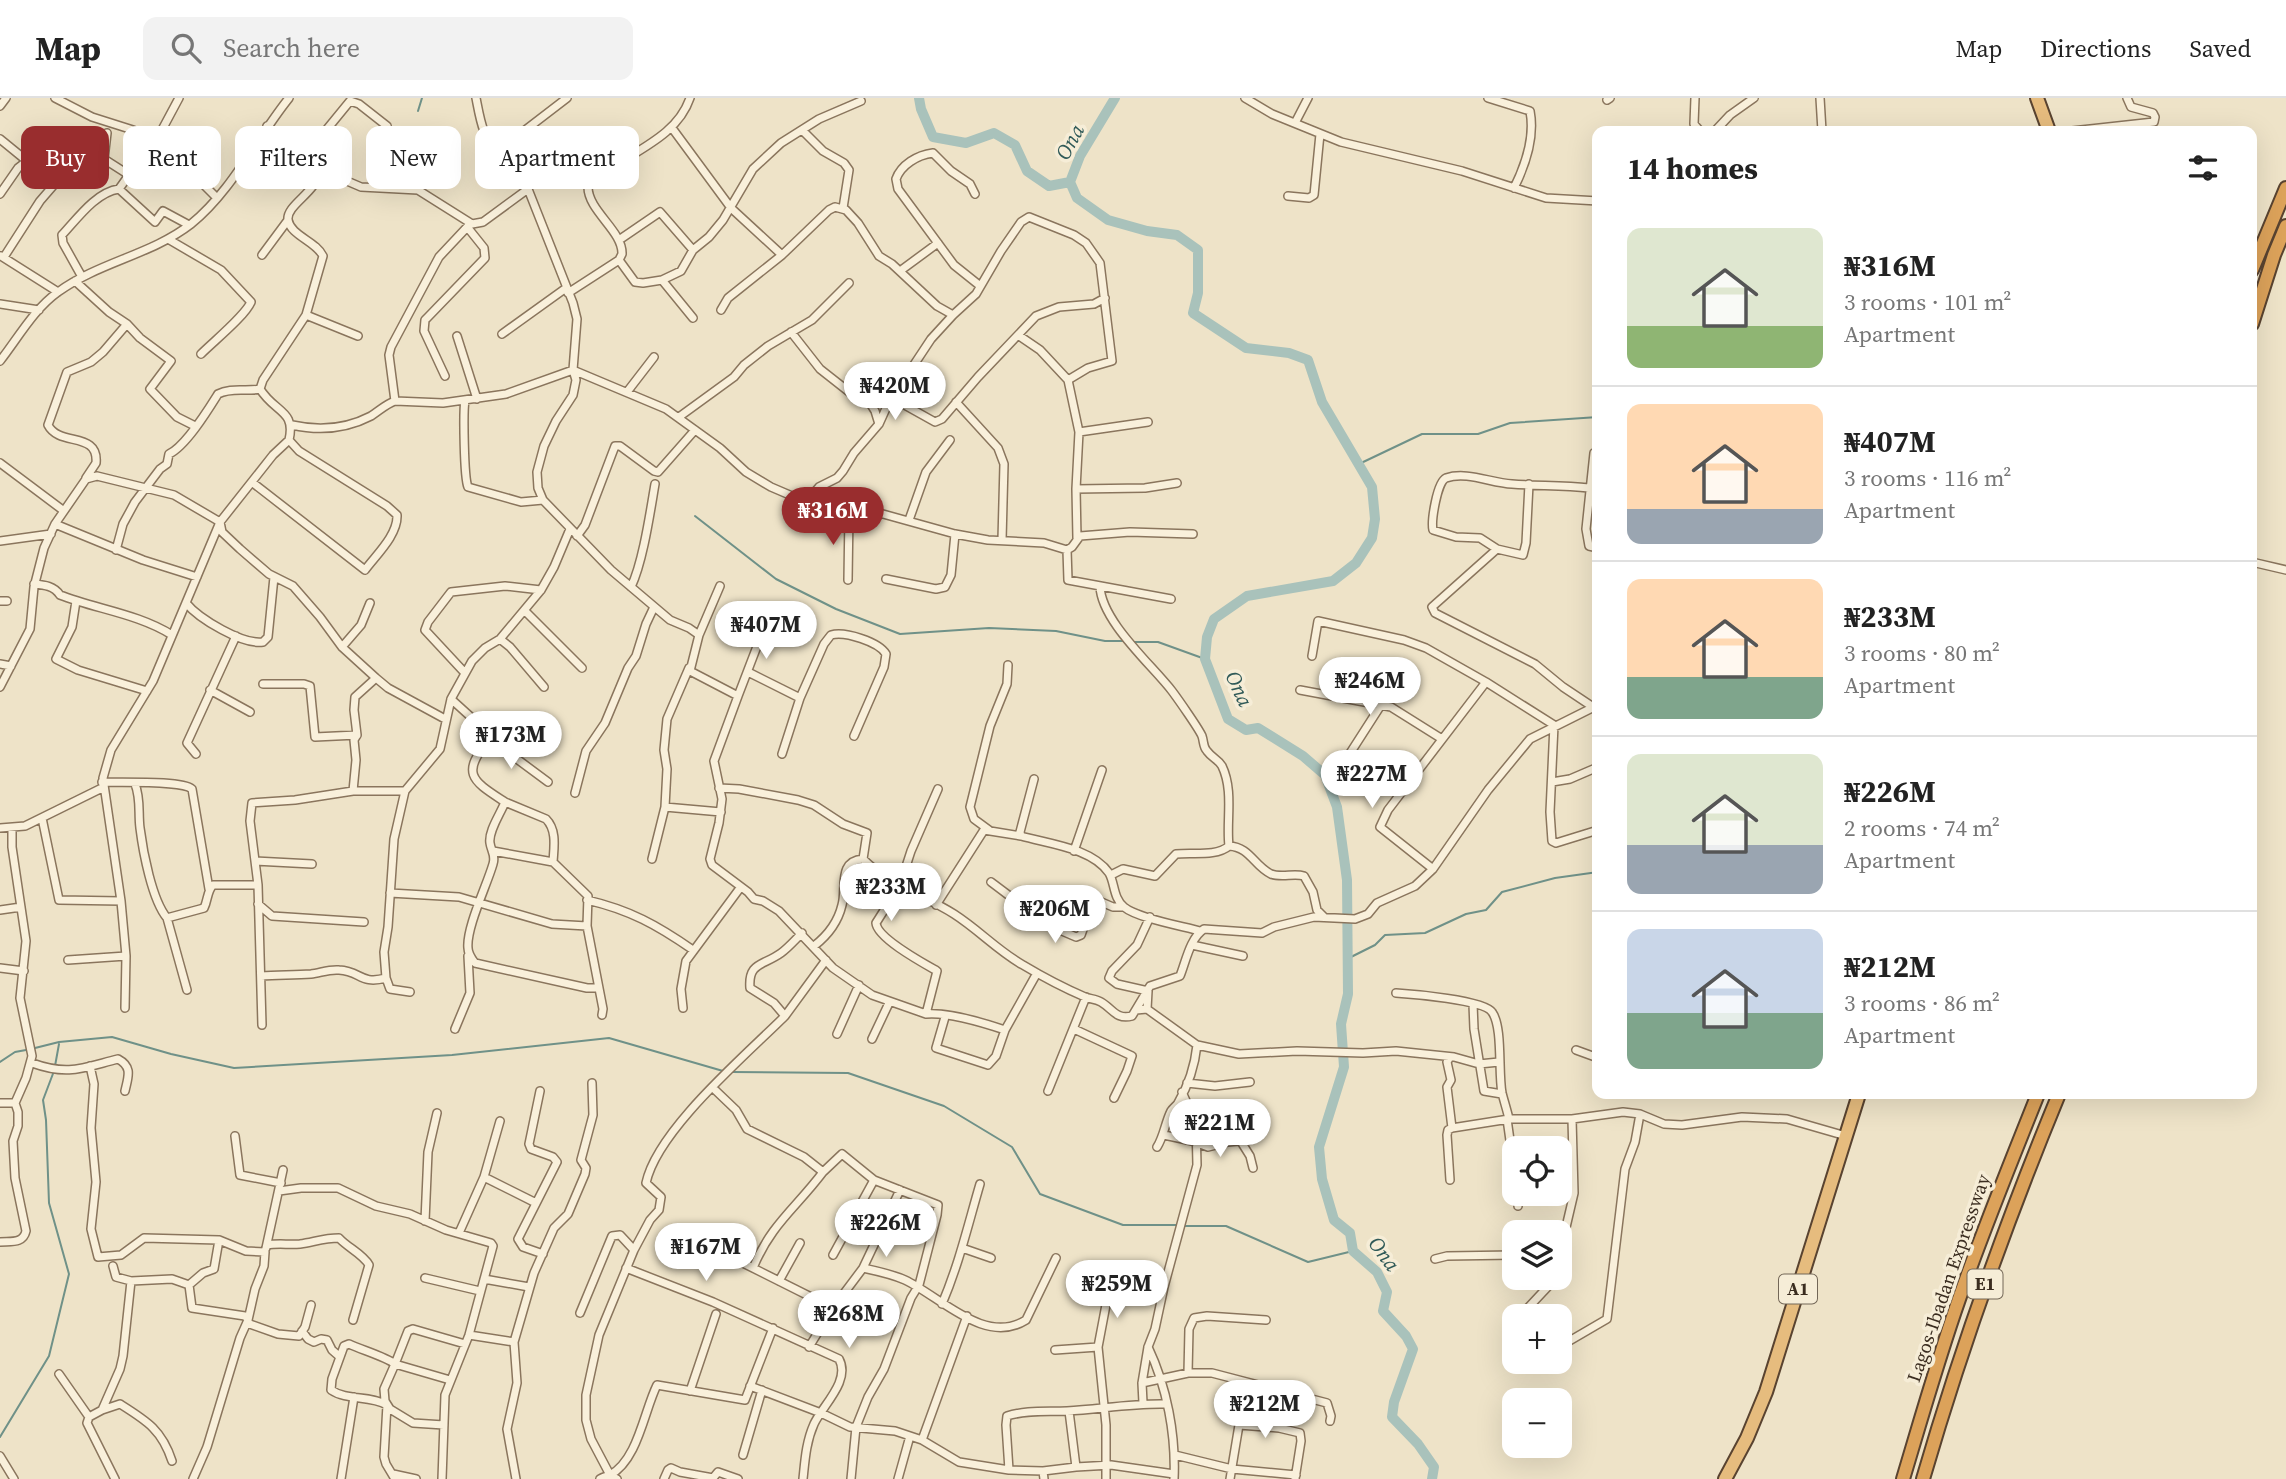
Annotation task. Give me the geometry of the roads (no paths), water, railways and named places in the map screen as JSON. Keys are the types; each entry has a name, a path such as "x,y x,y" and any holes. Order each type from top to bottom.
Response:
{"highway":[{"path":"2037,98 2047,126"},
{"path":"2257,258 2286,188"},
{"path":"2257,308 2286,226"},
{"name":"A1","path":"1725,1479 1747,1438 1766,1392 1858,1099"},
{"name":"Lagos-Ibadan Expressway","path":"1903,1479 1959,1297 2004,1175 2036,1099"},
{"name":"Lagos-Ibadan Expressway","path":"1923,1479 1990,1270 2057,1099"}],"street":[{"path":"0,106 6,98"},
{"path":"55,98 92,117 123,127"},
{"path":"68,106 74,98"},
{"path":"164,126 179,98"},
{"path":"476,98 483,126"},
{"path":"531,126 567,98"},
{"path":"502,334 567,290 619,260 622,254 619,240 590,199 588,187 672,128 686,110 690,98"},
{"path":"1245,98 1272,114 1341,142 1462,172 1546,198 1592,201"},
{"path":"1295,123 1308,98"},
{"path":"1488,98 1527,108 1531,114 1528,158 1514,188"},
{"path":"1695,98 1696,126"},
{"path":"1723,126 1730,115 1754,98"},
{"path":"1820,98 1822,126"},
{"path":"2118,126 2155,120 2153,113 2131,107 2127,98"},
{"path":"267,126 285,99"},
{"path":"619,260 635,282 643,284 662,280 681,271 693,250 709,237 731,208 754,169 781,143 819,119 861,101"},
{"path":"330,126 350,102 359,104 387,126"},
{"path":"672,128 731,208 782,255"},
{"path":"802,130 823,151 844,163 849,170 843,208"},
{"path":"1287,197 1309,198 1314,195 1320,134"},
{"path":"0,139 27,161 18,168 0,194"},
{"path":"975,194 970,184 951,171 933,153 913,160 897,175 898,189 954,265 979,285"},
{"path":"109,162 129,176 119,189 104,194 62,235 63,243 79,279 109,312 171,360 150,390 177,417 195,426"},
{"path":"0,361 39,310 58,292 79,279 168,239 189,225 217,198 235,172"},
{"path":"50,189 2,256 58,292"},
{"path":"119,189 155,222 163,211 189,225"},
{"path":"208,189 217,198"},
{"path":"261,256 288,220 290,210 310,189"},
{"path":"414,189 431,197 469,226 484,248 485,258 428,317 424,325 424,331 445,376"},
{"path":"395,401 389,355 391,347 439,257 469,226 483,222 528,189 577,320 573,370 576,380 573,395 544,446 537,472 538,488 543,500 570,529 631,587 670,620 699,635"},
{"path":"720,310 728,298 755,279 828,210 843,208"},
{"path":"843,208 858,223 879,256 900,271 937,306 953,315"},
{"path":"619,240 660,212 693,250"},
{"path":"806,502 819,487 838,478 879,424 892,398 931,340 971,299 1021,222 1029,217 1074,235 1093,251 1100,263 1112,361 1088,368 1068,380"},
{"path":"260,390 262,380 306,315 323,256 320,250 293,229 288,220"},
{"path":"168,239 221,270 251,302 248,310 201,354"},
{"path":"900,271 938,243"},
{"path":"662,280 693,318"},
{"path":"679,417 734,377 755,355 812,320 849,283"},
{"path":"892,398 935,422 942,419 1036,316 1059,307 1094,304 1105,298"},
{"path":"0,304 39,310"},
{"path":"306,315 358,336"},
{"path":"95,472 96,454 91,444 54,434 48,425 67,372 91,362 127,324"},
{"path":"791,332 820,369 853,395 870,403 879,424"},
{"path":"1018,335 1040,350 1068,380 1079,432 1077,538 1067,550"},
{"path":"457,336 477,399"},
{"path":"627,393 654,357"},
{"path":"292,425 314,428 345,427 363,421 395,401 443,402 506,394 573,370 679,417 746,472 771,487 806,502 849,513 883,514 956,534 1044,542 1067,550"},
{"path":"125,1008 126,956 121,901 107,802 102,785 111,750 147,691 220,522 273,454 289,440 292,425 289,419 260,390"},
{"path":"116,550 123,524 144,489 167,464 169,454 177,450 220,392 260,390"},
{"path":"465,400 463,422 468,487 522,502 543,500"},
{"path":"956,402 998,448 1004,464 1002,540"},
{"path":"1079,432 1148,422"},
{"path":"577,536 584,525 615,446 620,446 659,472 695,430"},
{"path":"253,483 365,570 391,535 397,515 299,451 289,440"},
{"path":"909,520 926,472 950,440"},
{"path":"0,463 64,511"},
{"path":"1592,467 1587,541 1592,547"},
{"path":"0,687 30,629 34,584 44,548 55,524 86,478 95,472"},
{"path":"95,472 144,489 174,495 220,522 222,532 274,577 293,586 342,647 376,678 388,688 445,719"},
{"path":"1529,484 1523,555 1497,550 1480,538 1456,537 1433,530 1442,482 1446,478 1470,477 1509,484 1529,484 1589,488"},
{"path":"1076,489 1145,488 1177,483"},
{"path":"631,587 648,524 655,484"},
{"path":"848,580 849,513"},
{"path":"55,524 116,550 197,577"},
{"path":"410,992 390,989 386,978 384,952 394,839 405,791 440,749 445,719 452,699 472,661 485,648 500,639 541,590 570,529"},
{"path":"1077,538 1130,532 1193,534"},
{"path":"0,541 51,534"},
{"path":"886,579 936,589 945,587 951,575 956,534"},
{"path":"1067,550 1068,580 1171,599"},
{"path":"1497,550 1432,607 1435,613 1535,664 1563,687 1592,704"},
{"path":"2257,563 2286,570"},
{"path":"186,603 192,611 210,623 236,636 258,643 264,642 268,636 274,577"},
{"path":"34,584 48,586 56,589 60,595 161,628 172,635"},
{"path":"465,673 425,631 428,622 451,592 505,586 541,590"},
{"path":"652,859 665,807 667,769 664,750 667,719 720,586"},
{"path":"1100,586 1102,599 1114,621 1138,654 1172,691 1202,735 1206,750 1220,763 1225,773 1229,846"},
{"path":"76,601 72,627 56,659 78,670 147,691"},
{"path":"342,647 361,625 370,603"},
{"path":"575,793 586,751 605,723 628,668 636,656 654,607"},
{"path":"524,611 582,668"},
{"path":"774,615 756,649 716,751 714,761 722,799 710,859 712,865 748,892 754,900 771,905 840,973 872,995 926,1014 966,1019 1005,1030"},
{"path":"1312,656 1318,621 1404,640 1426,648 1486,682 1554,725"},
{"path":"782,754 800,698 824,644 831,635 841,634 880,646 886,654 884,667 854,736"},
{"path":"196,754 187,743 236,636"},
{"path":"500,639 544,687"},
{"path":"0,664 11,666"},
{"path":"1008,665 1007,684 990,726 970,807 974,819 989,830 1074,850 1097,860 1111,876 1115,895 1124,907"},
{"path":"689,667 694,674 738,696"},
{"path":"748,672 800,698"},
{"path":"353,791 356,760 354,740 357,735 355,697 376,678"},
{"path":"1433,869 1380,827 1388,810 1486,682"},
{"path":"263,684 310,686 315,737 357,735"},
{"path":"211,690 250,712"},
{"path":"1300,690 1391,707 1442,739"},
{"path":"452,699 483,728 490,739 548,782"},
{"path":"1347,758 1381,705"},
{"path":"991,882 1048,925 1076,937 1081,935 1092,904 1100,901 1200,931 1205,929 1262,933 1275,927 1324,917 1356,919 1368,914 1377,903 1415,886 1433,869 1530,739 1592,708"},
{"path":"1554,725 1550,812 1552,841 1556,843 1592,832"},
{"path":"490,739 473,766 472,776 476,783 505,802 546,819 551,824 553,862"},
{"path":"1074,850 1102,770"},
{"path":"1552,782 1570,779 1592,770"},
{"path":"1021,836 1034,779"},
{"path":"0,828 21,827 102,785 175,783 188,786 192,789 209,889 204,908 167,918"},
{"path":"135,784 139,796 140,827 150,872 159,905 167,918 187,989"},
{"path":"719,788 739,789 814,805 843,824 867,833 863,859"},
{"path":"926,1014 937,971 909,956 876,928 881,913 900,886 911,851 938,789"},
{"path":"262,1025 258,885 250,821 252,803 353,791 405,791"},
{"path":"455,1029 470,993 468,948 479,902 494,860 489,844 491,834 505,802"},
{"path":"665,807 721,812"},
{"path":"42,818 59,900 121,901"},
{"path":"0,1242 19,1240 24,1237 26,1231 16,1178 13,1141 18,1126 15,1103 32,1063 20,998 26,941 12,847 12,828"},
{"path":"936,905 981,833 989,830"},
{"path":"1111,876 1123,869 1155,876 1176,855 1214,852 1229,846 1241,848 1271,874 1304,876 1314,892 1317,911 1324,917"},
{"path":"493,851 553,862 587,896 587,926 602,1015"},
{"path":"814,946 834,925 843,905 845,870 855,860 863,859 900,886 971,925 997,949 1037,973 1101,1002 1119,1017 1132,1016 1150,986 1181,976 1200,931"},
{"path":"255,861 312,864"},
{"path":"209,889 221,883 258,885"},
{"path":"682,1008 681,980 686,961 740,888"},
{"path":"390,893 453,896 552,924 587,926"},
{"path":"587,900 618,907 656,924 693,950"},
{"path":"258,904 272,916 364,922"},
{"path":"0,910 21,907"},
{"path":"1148,990 1117,984 1110,978 1112,971 1137,945 1150,917"},
{"path":"785,1016 774,1003 750,988 749,976 756,965 782,953 802,933"},
{"path":"1192,945 1242,956"},
{"path":"468,948 475,963 587,988 599,988"},
{"path":"68,960 126,956"},
{"path":"614,1477 591,1439 586,1420 586,1395 596,1343 634,1250 650,1220 659,1210 660,1194 646,1183 652,1162 666,1139 785,1016 827,960"},
{"path":"0,968 24,971"},
{"path":"261,976 314,974 334,969 352,972 362,979 375,981 386,978"},
{"path":"946,1017 936,1048 988,1065 1037,973"},
{"path":"837,1034 859,985"},
{"path":"1147,1009 1148,990"},
{"path":"1396,993 1473,1004 1492,1013 1499,1043 1499,1062 1510,1136"},
{"path":"1048,1091 1086,997"},
{"path":"872,1040 889,1003"},
{"path":"1473,1004 1483,1091 1503,1094"},
{"path":"1136,1010 1147,1009 1197,1045 1239,1054 1396,1051 1450,1057 1479,1064 1499,1062"},
{"path":"1074,1029 1132,1056 1114,1098"},
{"path":"1157,1147 1164,1135 1172,1109 1177,1105 1187,1083 1196,1059 1197,1045"},
{"path":"1576,1051 1592,1056"},
{"path":"1450,1057 1447,1062 1451,1080 1447,1087 1452,1128"},
{"path":"32,1063 68,1072 118,1059 126,1063 130,1072 125,1091"},
{"path":"90,1066 94,1084 91,1128 96,1182 91,1229 98,1257 121,1255 144,1238 219,1240 246,1251 266,1249 280,1242 301,1244 321,1238 340,1238 369,1265 352,1320"},
{"path":"1187,1083 1215,1086 1250,1082"},
{"path":"516,1479 508,1429 517,1383 514,1342 529,1287 542,1254 554,1228 568,1214 585,1174 586,1168 581,1160 593,1115 592,1083"},
{"path":"713,1088 736,1110 747,1129 804,1157 823,1172"},
{"path":"540,1091 529,1144 531,1149 553,1157 557,1162 518,1239 523,1247 542,1254"},
{"path":"1143,1403 1142,1383 1148,1347 1156,1329 1164,1287 1197,1165 1196,1123 1182,1092"},
{"path":"0,1103 15,1103"},
{"path":"1450,1180 1448,1130 1508,1119 1572,1119 1623,1112 1640,1114 1664,1124 1682,1125 1742,1117 1787,1119 1847,1136"},
{"path":"425,1221 428,1152 437,1113"},
{"path":"1572,1339 1607,1319 1625,1169 1635,1142 1640,1114"},
{"path":"1567,1220 1574,1193 1572,1119"},
{"path":"459,1233 484,1177 500,1122"},
{"path":"1164,1135 1208,1147 1249,1140"},
{"path":"234,1136 240,1175 280,1187 338,1188 376,1206 410,1214 491,1242 493,1247 469,1335 444,1395 442,1479"},
{"path":"1240,1140 1250,1156 1253,1168"},
{"path":"753,1268 775,1227 842,1154 874,1180 937,1205 937,1215 917,1288 884,1369 868,1397 856,1427 851,1479"},
{"path":"193,1479 207,1447 240,1338 248,1322 264,1266 283,1170"},
{"path":"484,1177 536,1203"},
{"path":"833,1255 874,1180"},
{"path":"942,1304 950,1288 980,1184"},
{"path":"809,1346 863,1268 900,1190"},
{"path":"580,1313 612,1236 620,1235 634,1250"},
{"path":"189,1285 214,1269 219,1240"},
{"path":"779,1282 800,1242"},
{"path":"962,1248 991,1258"},
{"path":"1435,1259 1447,1256 1502,1255"},
{"path":"733,1258 833,1308"},
{"path":"863,1268 905,1280 942,1304 985,1327 996,1329 1017,1326 1026,1320 1056,1258"},
{"path":"113,1266 116,1277 131,1281 172,1279 189,1285"},
{"path":"626,1268 684,1289 834,1355 839,1360 842,1367 837,1387 815,1422 808,1442 803,1479"},
{"path":"425,1278 480,1291"},
{"path":"484,1279 529,1287"},
{"path":"102,1410 123,1356 131,1281"},
{"path":"189,1285 192,1308 245,1316 248,1322 278,1334 299,1336 311,1305"},
{"path":"1106,1479 1106,1425 1098,1347 1109,1289"},
{"path":"1532,1304 1547,1290"},
{"path":"691,1391 716,1314"},
{"path":"922,1440 967,1316"},
{"path":"1188,1373 1189,1329 1194,1318 1207,1316 1266,1320"},
{"path":"600,1479 614,1477 629,1456 657,1385 745,1400 773,1328"},
{"path":"416,1479 394,1477 386,1464 384,1457 387,1405 384,1389 408,1331 413,1329 465,1345"},
{"path":"302,1331 314,1342 327,1340 332,1350 340,1357"},
{"path":"469,1335 514,1342"},
{"path":"444,1425 413,1423 387,1405 372,1399 333,1393 332,1379 346,1344 388,1358 395,1364 450,1380"},
{"path":"1055,1350 1098,1347"},
{"path":"750,1386 850,1427 895,1431 922,1440 960,1462 1044,1475 1076,1467 1106,1465 1174,1476 1175,1455 1166,1404 1160,1378 1148,1347"},
{"path":"1142,1383 1188,1373 1212,1373 1327,1404 1330,1421"},
{"path":"59,1374 89,1417"},
{"path":"743,1455 762,1390"},
{"path":"341,1479 354,1397"},
{"path":"115,1479 87,1423 89,1417 120,1404 142,1418 166,1441 173,1461"},
{"path":"1009,1470 1007,1416 1102,1406 1166,1404"},
{"path":"1069,1411 1076,1467"},
{"path":"1175,1455 1231,1469 1295,1477 1300,1433 1239,1424 1231,1469 1230,1479"},
{"path":"898,1479 910,1436"},
{"path":"0,1456 13,1479"},
{"path":"664,1479 671,1468 713,1479 718,1472 738,1479"}],"waterway":[{"path":"418,111 422,98"},
{"path":"919,98 933,137 966,143 994,133 1015,145 1027,171 1049,186 1070,182"},
{"name":"Ona","path":"1115,98 1080,156 1070,182 1077,198 1108,220 1147,231 1177,235 1198,250 1198,293 1193,313 1246,348 1289,353 1308,360 1322,402 1372,487 1375,519 1372,538 1356,563 1333,581 1247,596 1214,619 1207,637 1205,659 1228,719 1246,730 1258,728 1303,756 1325,775 1337,807 1347,880 1348,994 1341,1024 1344,1067 1319,1147 1322,1179 1334,1220 1350,1233 1353,1251 1377,1272 1387,1292 1383,1311 1406,1336 1413,1349 1394,1402 1392,1417 1418,1444 1434,1467 1432,1479"},
{"path":"1359,464 1422,434 1478,434 1510,423 1592,417"},
{"path":"695,516 776,579 836,609 900,634 989,628 1056,631 1105,641 1125,641"},
{"path":"1131,642 1158,642 1205,659"},
{"path":"1349,958 1375,945 1385,935 1425,933 1466,914 1486,910 1502,892 1555,878 1592,873"},
{"path":"35,1048 59,1042 112,1037 234,1068 452,1055 609,1038 723,1071"},
{"path":"55,1066 59,1044"},
{"path":"0,1062 15,1052 26,1050"},
{"path":"0,1437 49,1356 69,1274 49,1203 43,1100 54,1071"},
{"path":"732,1072 848,1073 944,1106 1012,1147 1040,1194 1123,1225 1177,1225"},
{"path":"1183,1226 1226,1226 1308,1262 1353,1251"}]}
